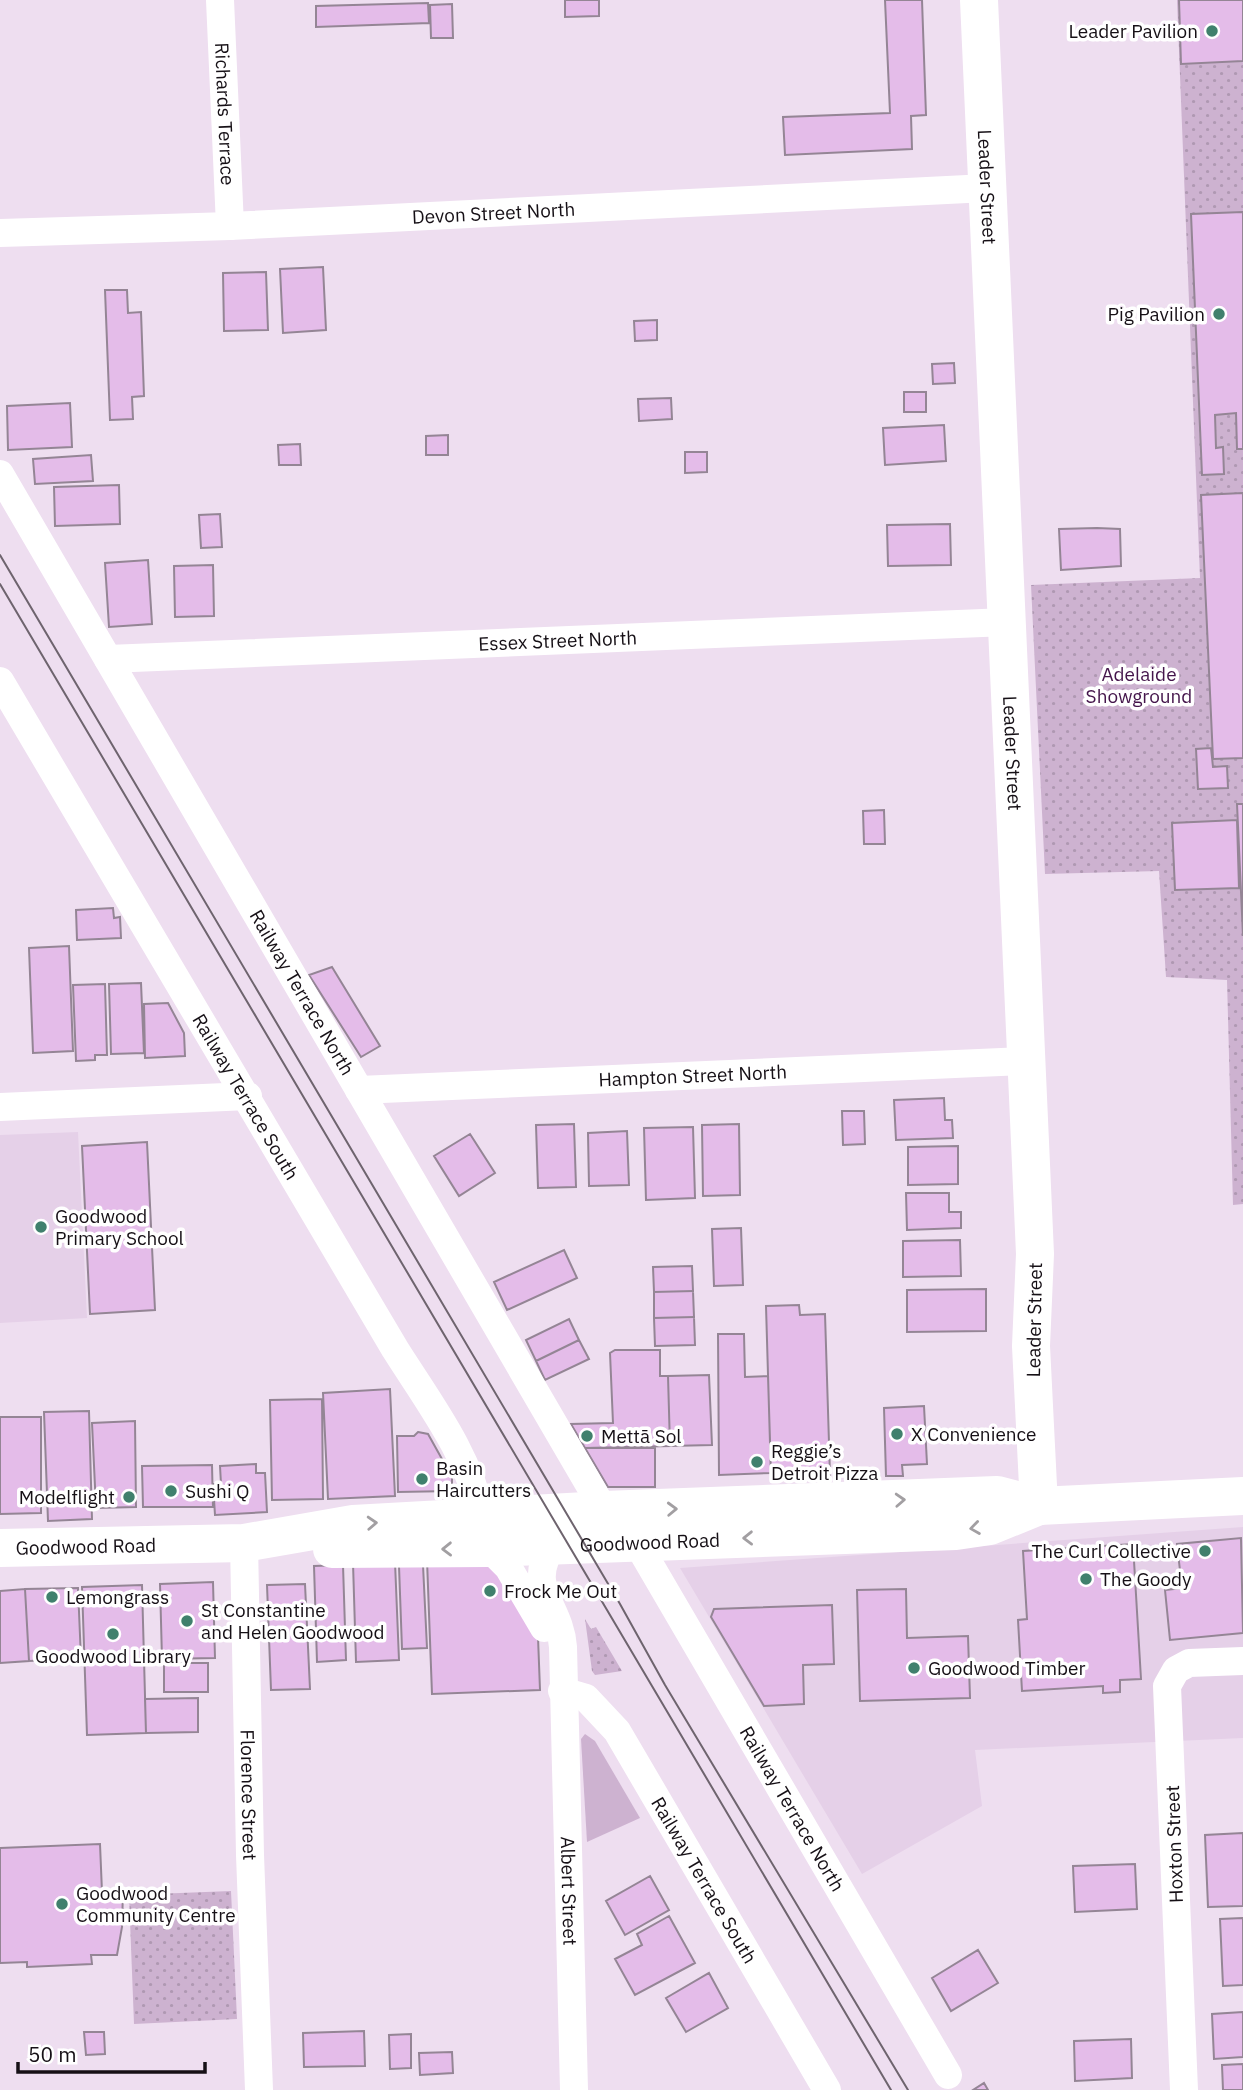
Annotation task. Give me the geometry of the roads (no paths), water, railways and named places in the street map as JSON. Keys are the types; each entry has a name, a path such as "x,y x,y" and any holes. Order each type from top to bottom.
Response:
{"main road":[{"name":"Leader Street","path":"979,0 1035,1254 1031,1346 1039,1506"},
{"name":"Goodwood Road","path":"548,1530 604,1510 997,1495 1039,1506 1243,1496"},
{"name":"Goodwood Road","path":"0,1548 250,1543 352,1550 486,1533 548,1530 636,1541 957,1531 990,1526 1039,1506"}],"street":[{"name":"Richards Terrace","path":"220,0 230,226"},
{"name":"Devon Street North","path":"0,233 230,226 987,188"},
{"name":"Railway Terrace North","path":"0,474 604,1510"},
{"name":"Essex Street North","path":"108,659 1007,622"},
{"name":"Railway Terrace South","path":"0,681 248,1096 395,1349 458,1448 475,1488 486,1533"},
{"name":"Hampton Street North","path":"359,1090 1027,1061"},
{"path":"0,1107 248,1096"},
{"path":"548,1530 560,1503 572,1487 574,1477 569,1450"},
{"name":"Albert Street","path":"548,1530 540,1574 563,1637 562,1691 574,2090"},
{"name":"Albert Street","path":"486,1533 547,1635 562,1691"},
{"name":"Railway Terrace North","path":"636,1541 948,2075"},
{"name":"Florence Street","path":"250,1543 250,1855 259,2090"},
{"name":"Hoxton Street","path":"1184,2090 1167,1686 1176,1670 1189,1663 1243,1661"},
{"name":"Railway Terrace South","path":"562,1691 586,1698 617,1731 827,2090"}],"tram line":[{"path":"0,555 620,1604 665,1685 908,2090"},
{"path":"0,584 891,2090"}],"place":[{"name":"Leader Pavilion","path":"1212,31"},
{"name":"Pig Pavilion","path":"1219,314"},
{"name":"Goodwood Primary School","path":"41,1227"},
{"name":"X Convenience","path":"897,1434"},
{"name":"Mettā Sol","path":"587,1436"},
{"name":"Reggie’s Detroit Pizza","path":"757,1462"},
{"name":"Basin Haircutters","path":"422,1479"},
{"name":"Sushi Q","path":"171,1491"},
{"name":"Modelflight","path":"129,1497"},
{"name":"The Curl Collective","path":"1205,1551"},
{"name":"The Goody","path":"1086,1579"},
{"name":"Frock Me Out","path":"490,1591"},
{"name":"Lemongrass","path":"52,1597"},
{"name":"St Constantine and Helen Goodwood","path":"187,1621"},
{"name":"Goodwood Library","path":"113,1634"},
{"name":"Goodwood Timber","path":"914,1668"},
{"name":"Goodwood Community Centre","path":"62,1904"}],"park label":[{"name":"Adelaide Showground","path":"1139,685"}]}
